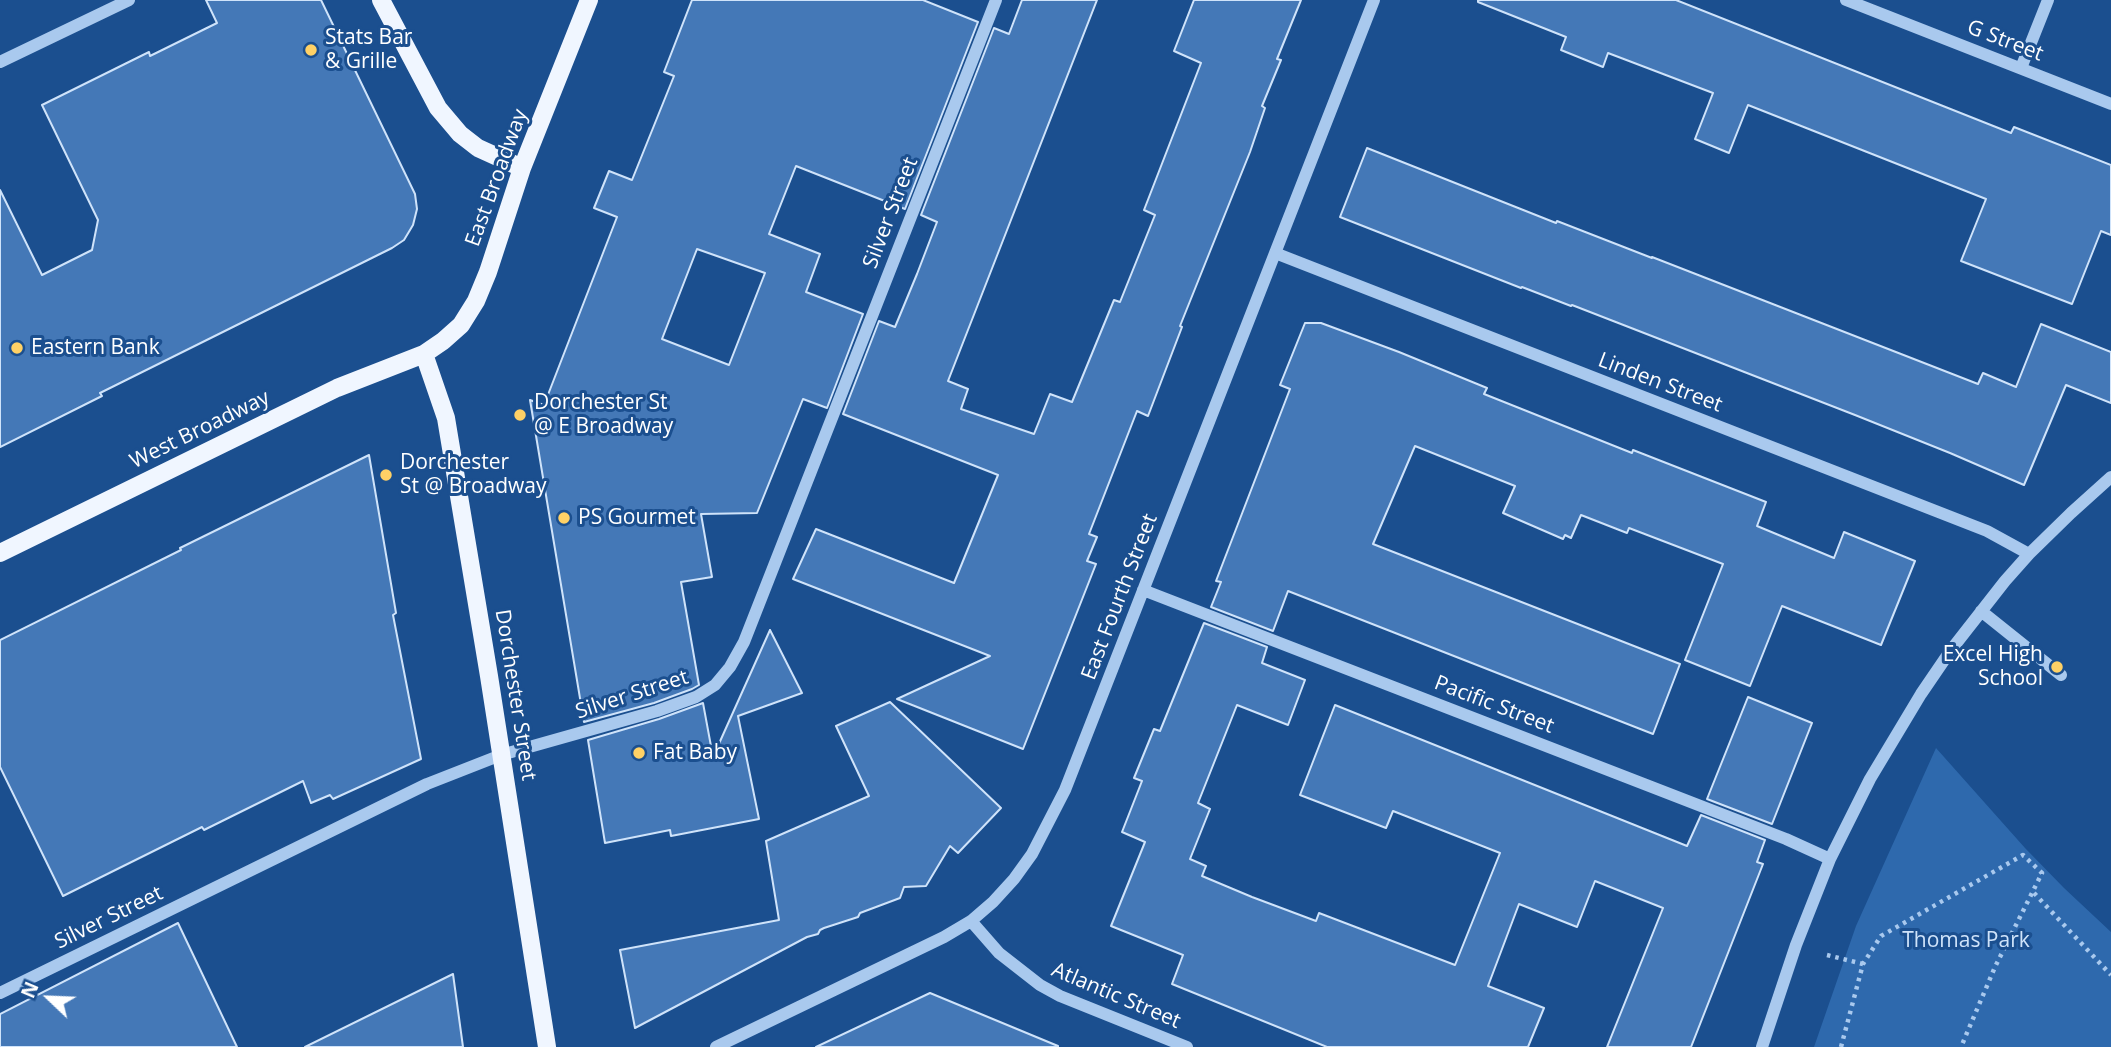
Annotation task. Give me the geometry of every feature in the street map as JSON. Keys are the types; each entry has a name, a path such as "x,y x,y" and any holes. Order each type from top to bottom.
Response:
{"main road":[{"path":"381,0 438,108 460,135 478,148 522,168"},
{"name":"East Broadway","path":"424,354 461,325 476,301 522,168 589,0"},
{"name":"Dorchester Street","path":"424,354 446,418 547,1047"},
{"name":"West Broadway","path":"0,553 337,388 424,354"}],"street":[{"path":"0,62 129,0"},
{"name":"Silver Street","path":"0,993 427,784 501,755 657,711 696,697 715,685 730,667 744,642 996,0"},
{"name":"East Fourth Street","path":"716,1047 944,937 971,921 1014,879 1032,854 1065,790 1374,0"},
{"name":"G Street","path":"1846,0 2111,104"},
{"path":"2021,68 2048,0"},
{"name":"Linden Street","path":"1275,253 1974,526 2029,554"},
{"path":"1762,1047 1804,923 1830,859 1870,779 1921,694 1951,650 2029,554 2111,477"},
{"name":"Pacific Street","path":"1143,590 1786,839 1830,859"},
{"path":"1982,611 2061,675"},
{"name":"Atlantic Street","path":"971,921 999,953 1040,985 1060,996 1187,1047"}],"path":[{"path":"1841,1047 1863,964 1881,936 2024,855 2042,873 1995,967 1961,1047"},
{"path":"2034,893 2111,975"},
{"path":"1833,956 1863,964"}],"green space":[{"name":"Thomas Park","path":"1936,748 2025,848 2111,932 2111,1047 1814,1047 1856,926"}],"building":[{"path":"206,0 321,0 415,194 417,209 413,225 404,240 392,248 100,393 102,396 0,447 0,190 42,275 92,250 98,220 42,105 149,52 150,56 217,23"},
{"path":"692,0 923,0 978,22 905,209 796,166 769,234 820,254 806,292 863,314 827,408 803,399 757,513 701,514 712,577 681,582 699,685 654,703 584,722 530,400 544,405 617,217 594,208 609,171 632,180 674,76 664,72","holes":["697,249 765,273 729,365 662,339"]},
{"path":"1022,0 1097,0 948,381 968,389 961,409 1034,434 1050,394 1072,402 1114,300 1120,302 1155,215 1144,210 1201,63 1174,51 1194,0 1301,0 1277,59 1281,60 1262,106 1265,108 1250,152 1180,326 1182,327 1148,416 1137,411 1089,534 1097,537 1087,561 1096,564 1023,749 897,699 990,656 793,579 816,529 954,583 998,475 843,414 879,321 895,327 917,274 937,222 921,215 994,28 1009,34"},
{"path":"1478,0 1676,0 2011,133 2014,127 2111,165 2111,235 2101,231 2072,304 1961,261 1986,199 1748,105 1729,153 1695,139 1713,93 1608,53 1603,67 1561,50 1566,37"},
{"path":"1367,148 1978,384 1983,373 2016,387 2041,324 2111,352 2111,403 2066,385 2024,485 1855,415 1340,217"},
{"path":"1305,323 1321,323 1399,352 1487,388 1484,394 1632,453 1633,450 1766,502 1757,526 1834,558 1844,532 1915,561 1881,645 1782,606 1750,686 1685,660 1723,564 1629,528 1627,533 1581,515 1571,538 1565,535 1563,539 1503,513 1515,486 1415,446 1373,544 1680,664 1653,734 1288,591 1273,631 1211,607 1221,582 1216,581 1290,389 1280,385"},
{"path":"369,455 396,613 393,615 421,759 333,799 330,795 311,803 303,781 204,830 202,827 63,896 0,767 0,640"},
{"path":"1204,623 1267,647 1262,663 1305,680 1288,725 1237,705 1198,803 1210,809 1190,859 1206,866 1202,876 1252,897 1316,921 1319,913 1455,965 1500,853 1393,811 1386,828 1300,795 1335,705 1687,846 1701,815 1765,840 1757,862 1763,864 1691,1047 1607,1047 1663,908 1595,881 1577,927 1519,904 1488,986 1544,1008 1528,1047 1327,1047 1172,984 1183,955 1111,926 1145,842 1122,832 1142,781 1134,778 1154,729 1160,731"},
{"path":"770,630 802,693 738,716 759,819 671,836 670,830 605,843 588,740 703,703 713,757"},
{"path":"1748,697 1812,723 1772,824 1707,799"},
{"path":"890,702 1001,808 958,853 950,846 926,886 904,887 900,898 860,913 858,917 824,928 818,934 807,937 635,1028 620,950 779,920 766,841 869,796 836,726"},
{"path":"178,923 237,1047 0,1047 0,1014"},
{"path":"453,974 463,1047 305,1047"},
{"path":"930,993 1058,1046 1058,1047 816,1047"}],"place":[{"name":"Stats Bar & Grille","path":"311,50"},
{"name":"Eastern Bank","path":"17,348"},
{"name":"Dorchester St @ E Broadway","path":"520,415"},
{"name":"Dorchester St @ Broadway","path":"386,475"},
{"name":"PS Gourmet","path":"564,518"},
{"name":"Excel High School","path":"2057,667"},
{"name":"Fat Baby","path":"639,753"}]}
